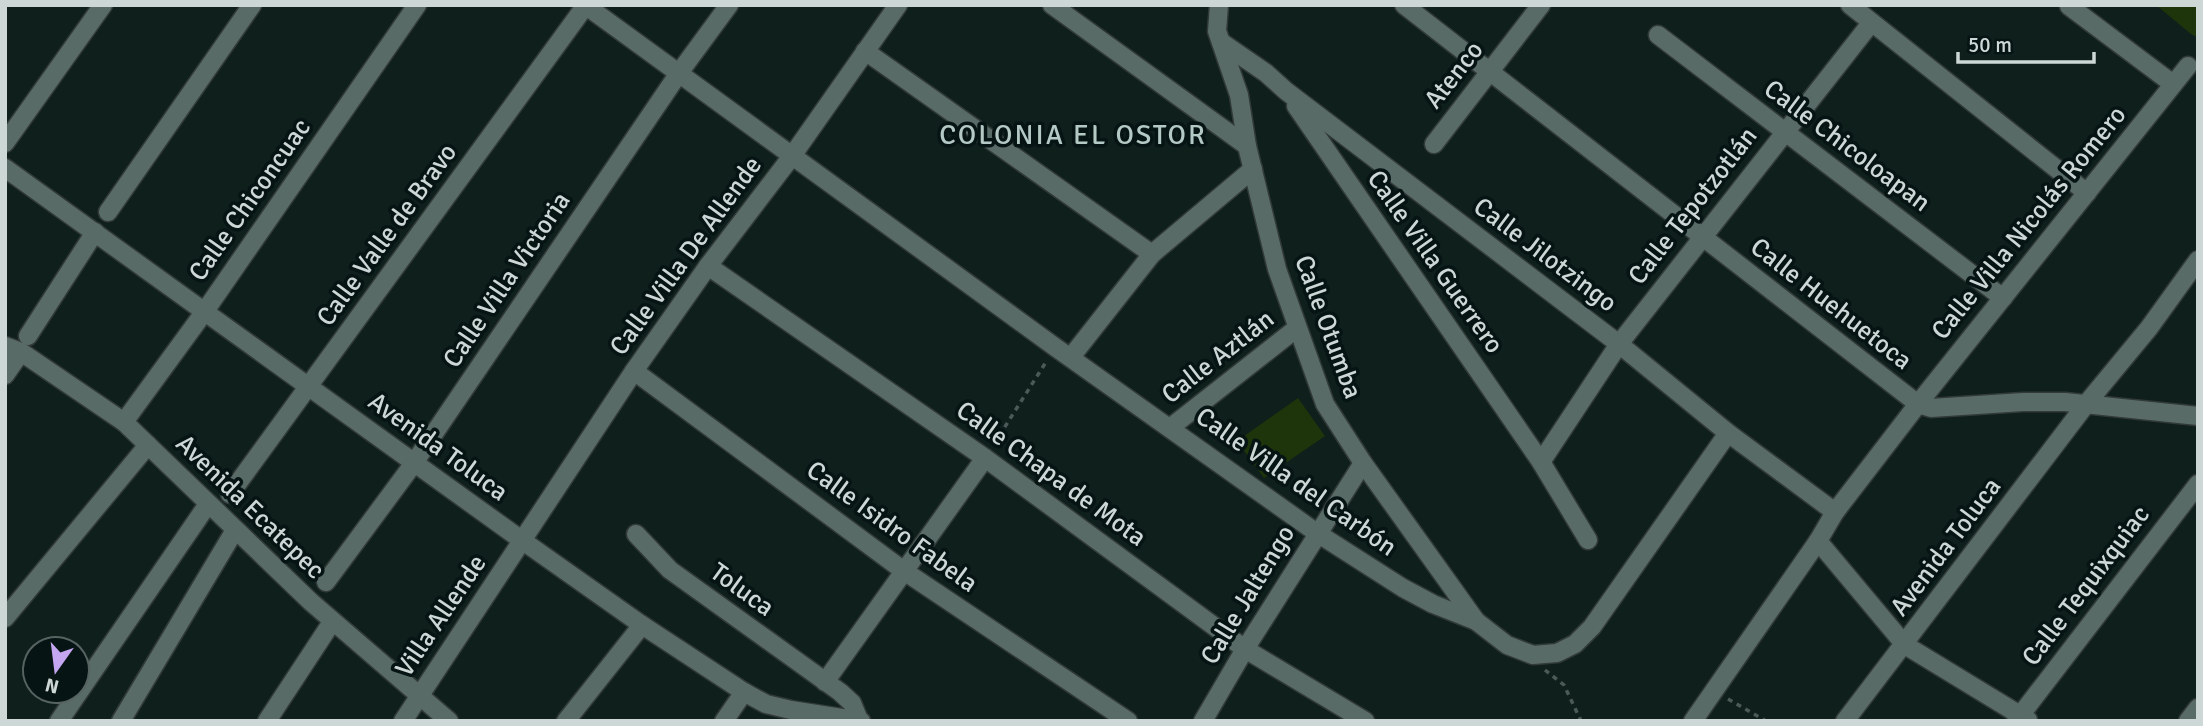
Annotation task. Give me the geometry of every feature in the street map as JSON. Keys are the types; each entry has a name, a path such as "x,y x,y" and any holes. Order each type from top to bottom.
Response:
{"street":[{"path":"5,143 103,5"},
{"path":"108,212 253,5"},
{"name":"Calle Chiconcuac","path":"124,422 205,311 417,5"},
{"name":"Calle Villa del Carbón","path":"586,5 1317,533 1403,588 1433,604 1476,621 1507,645 1533,655"},
{"name":"Calle Valle de Bravo","path":"230,494 586,5"},
{"name":"Calle Villa Victoria","path":"326,582 414,463 679,73 729,5"},
{"name":"Calle Villa De Allende","path":"523,541 634,371 708,266 792,156 898,5"},
{"path":"1052,5 1247,146"},
{"name":"Calle Otumba","path":"1219,5 1217,30 1239,95 1247,146 1277,269 1325,404 1363,463 1476,621"},
{"name":"Calle Huehuetoca","path":"1404,5 1918,404 1931,408 2023,402 2087,403 2198,416"},
{"name":"Atenco","path":"1434,144 1541,5"},
{"path":"1850,5 2087,193"},
{"path":"2069,6 2173,84"},
{"name":"Calle Tepotzotlán","path":"1541,462 1619,344 1871,23"},
{"name":"Calle Chicoloapan","path":"1658,35 2003,298"},
{"name":"Calle Jilotzingo","path":"1221,43 1266,73 1619,344 1728,433 1835,512"},
{"path":"865,51 1152,254"},
{"name":"Calle Villa Nicolás Romero","path":"1693,721 1818,541 1835,512 2188,66"},
{"path":"1239,95 1244,80 1253,73 1266,73"},
{"name":"Calle Villa Guerrero","path":"1286,91 1541,462 1588,540"},
{"name":"Avenida Toluca","path":"5,168 523,541 642,625 744,692 766,704 860,721"},
{"path":"1063,352 1152,254 1253,169"},
{"path":"5,374 18,345 95,232"},
{"name":"Avenida Toluca","path":"1845,721 2087,403 2149,328 2198,260"},
{"name":"Calle Chapa de Mota","path":"708,266 985,458 1245,649 1365,721"},
{"name":"Calle Aztlán","path":"1171,427 1297,328"},
{"name":"Avenida Ecatepec","path":"18,345 124,422 332,622 449,721"},
{"name":"Calle Isidro Fabela","path":"634,371 904,571 1126,720"},
{"path":"1533,655 1557,653 1575,644 1592,627 1728,433"},
{"path":"5,618 148,445"},
{"path":"825,682 985,458"},
{"name":"Calle Jaltengo","path":"1203,721 1245,649 1363,463"},
{"name":"Calle Tequixquiac","path":"2021,719 2198,484"},
{"path":"59,721 208,504"},
{"path":"121,721 235,530"},
{"name":"Toluca","path":"636,534 670,570 852,703 860,721"},
{"name":"Villa Allende","path":"404,721 418,695 523,541"},
{"path":"1818,541 1905,645 2021,719"},
{"path":"267,721 332,622"},
{"path":"566,721 642,625"},
{"path":"724,721 744,692"},
{"path":"2188,721 2198,708"}],"path":[{"path":"985,458 1063,352"},
{"path":"1533,655 1547,673 1564,685 1581,721"},
{"path":"1713,691 1766,721"}],"green space":[{"path":"2156,5 2198,5 2198,38 2191,34"},
{"path":"1298,398 1325,436 1264,478 1237,441"}],"district":[{"name":"COLONIA EL OSTOR","path":"1073,135"}]}
